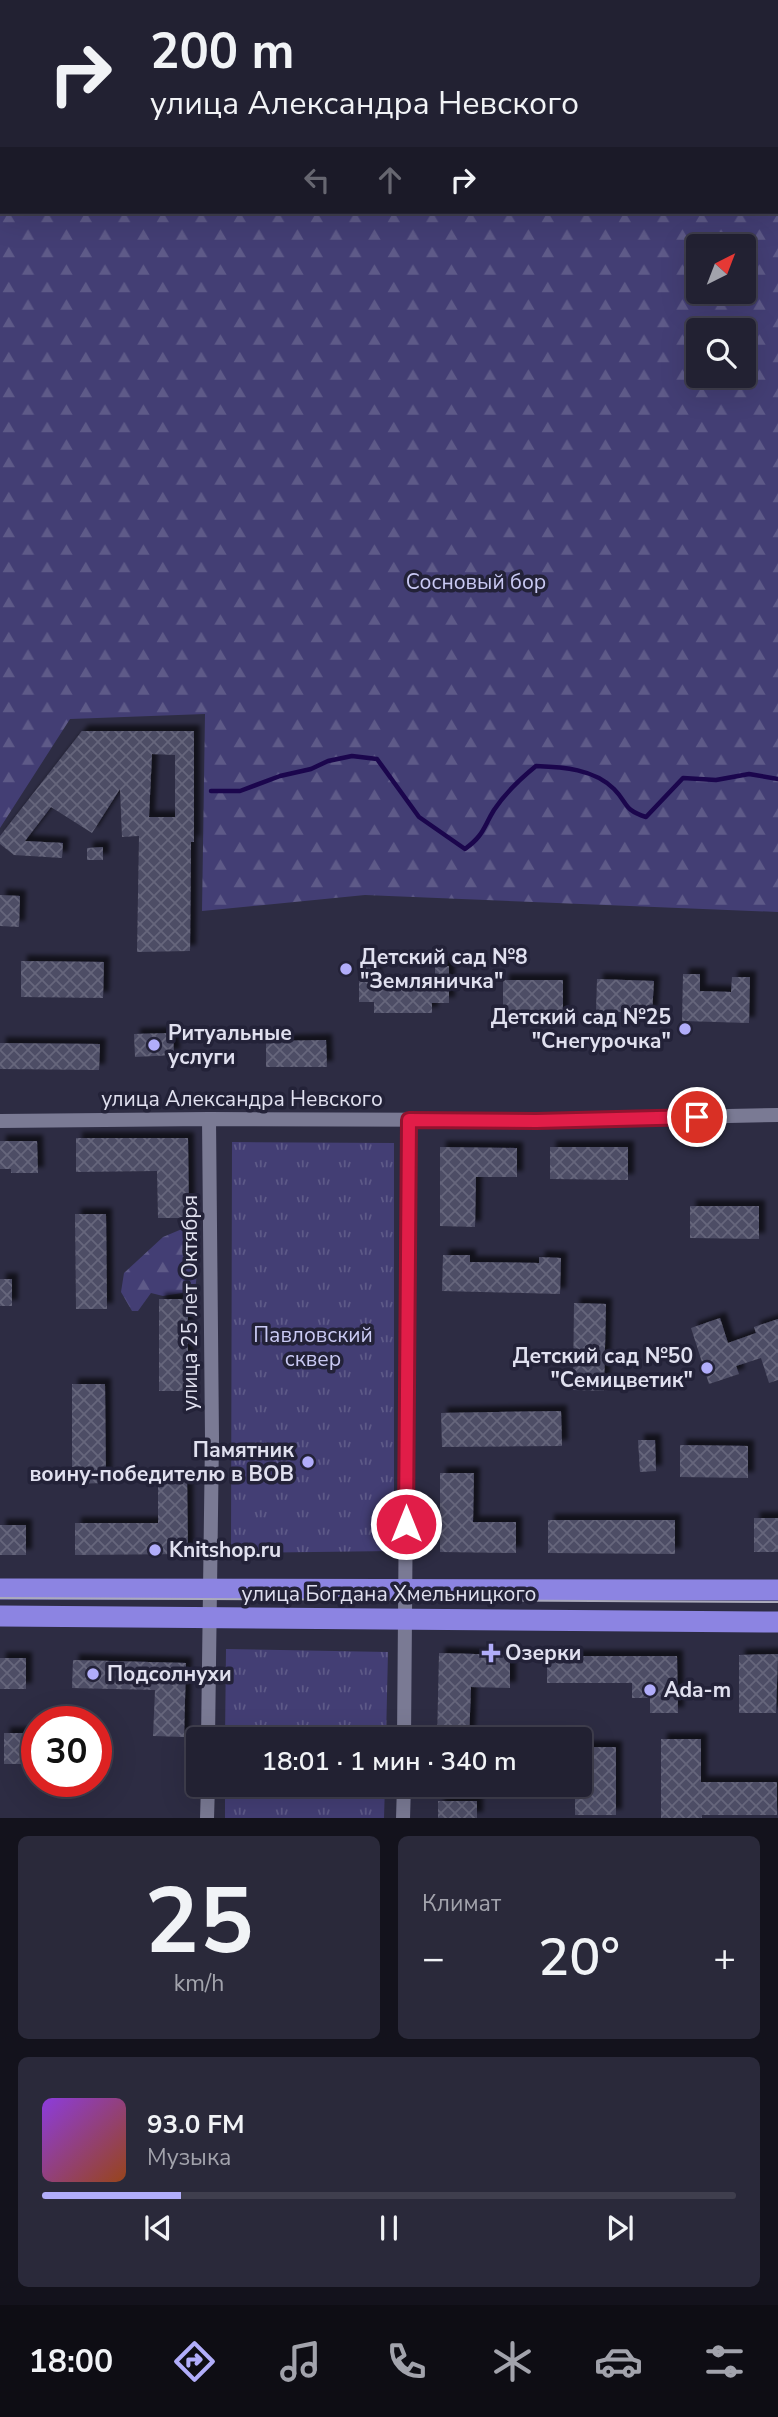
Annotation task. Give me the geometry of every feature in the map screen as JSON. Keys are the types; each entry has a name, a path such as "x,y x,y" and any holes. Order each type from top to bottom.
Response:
{"highway":[{"name":"улица Богдана Хмельницкого","path":"0,1589 778,1590"},
{"name":"улица Богдана Хмельницкого","path":"0,1616 778,1622"}],"street":[{"name":"улица Александра Невского","path":"0,1121 536,1121 778,1115"},
{"name":"улица 25 лет Октября","path":"208,1727 212,1334 209,1119"},
{"path":"404,1727 409,1120"},
{"path":"207,1818 208,1797"},
{"path":"403,1818 404,1797"}],"green space":[{"name":"Сосновый бор","path":"0,214 778,214 778,912 365,895 202,911 205,714 70,719 0,828"},
{"name":"Павловский сквер","path":"232,1142 394,1143 394,1551 231,1553"},
{"path":"182,1229 195,1238 199,1256 195,1291 163,1296 151,1293 138,1311 132,1311 121,1292 124,1273 163,1237"},
{"path":"226,1649 388,1652 386,1727 225,1727"},
{"path":"225,1797 385,1797 384,1818 225,1818"}],"building":[{"path":"82,731 194,731 190,951 137,952 139,836 122,837 120,789 92,833 51,807 25,841 63,843 62,858 14,855 0,844 0,836","holes":["152,754 175,755 175,817 149,817"]},
{"path":"103,847 103,860 87,860 87,848"},
{"path":"0,895 20,896 19,927 0,926"},
{"path":"21,961 104,962 103,998 21,997"},
{"path":"359,964 375,964 375,985 435,985 435,966 449,966 449,1003 432,1003 432,1013 374,1013 374,1002 359,1002"},
{"path":"683,974 700,974 700,991 731,992 732,977 750,977 749,1023 682,1021"},
{"path":"597,979 654,981 652,1013 596,1011"},
{"path":"503,980 563,980 563,1019 503,1019"},
{"name":"Ритуальные услуги","path":"173,1033 174,1055 135,1057 134,1034"},
{"path":"326,1040 327,1067 266,1067 266,1041"},
{"path":"0,1043 100,1044 99,1070 0,1069"},
{"path":"76,1138 188,1138 189,1218 158,1218 157,1171 76,1172"},
{"path":"0,1141 37,1141 38,1173 11,1173 11,1169 0,1169"},
{"path":"440,1147 517,1148 517,1177 476,1177 475,1227 440,1226"},
{"path":"550,1147 628,1147 628,1180 550,1179"},
{"path":"690,1206 759,1206 759,1239 690,1238"},
{"path":"75,1214 106,1214 107,1309 76,1309"},
{"path":"443,1255 470,1255 470,1262 539,1263 539,1257 561,1258 560,1294 442,1291"},
{"path":"0,1279 12,1279 12,1306 0,1306"},
{"path":"159,1299 188,1299 188,1391 159,1391"},
{"path":"574,1303 606,1304 604,1391 573,1390"},
{"path":"720,1318 728,1343 756,1333 754,1327 778,1319 778,1380 769,1383 761,1358 736,1366 739,1374 709,1384 691,1328"},
{"path":"72,1384 105,1384 106,1483 72,1484"},
{"path":"561,1411 562,1446 442,1447 441,1413"},
{"path":"638,1440 655,1440 656,1471 640,1472"},
{"path":"680,1445 748,1446 748,1478 680,1477"},
{"path":"440,1473 474,1473 473,1522 516,1522 516,1553 440,1552"},
{"path":"158,1476 187,1476 188,1554 75,1555 75,1523 158,1523"},
{"path":"754,1518 778,1518 778,1552 754,1552"},
{"path":"548,1520 675,1520 675,1554 548,1553"},
{"path":"0,1525 26,1525 26,1555 0,1555"},
{"path":"439,1653 510,1655 510,1688 471,1687 469,1727 437,1727"},
{"path":"778,1654 776,1713 739,1713 739,1655"},
{"path":"547,1656 677,1656 678,1713 650,1713 650,1698 632,1698 632,1683 547,1683"},
{"path":"0,1658 26,1658 26,1689 0,1689"},
{"path":"73,1660 186,1663 184,1737 153,1736 155,1690 72,1688"},
{"path":"4,1733 21,1733 21,1764 4,1764"},
{"path":"661,1739 701,1739 701,1782 777,1782 777,1815 661,1818"},
{"path":"592,1747 616,1747 616,1815 575,1815 575,1797 592,1797"},
{"path":"438,1801 477,1801 477,1818 438,1818"}],"waterway":[{"path":"211,791 240,791 280,776 352,756 377,759 419,817 465,849 480,835 503,797 536,766 567,768 597,777 614,789 629,809 646,817 683,778 716,780 749,774 778,779"}],"tram line":[{"path":"0,1598 778,1602"}],"place":[{"name":"Детский сад №8 \"Земляничка\"","path":"346,969"},
{"name":"Детский сад №25 \"Снегурочка\"","path":"685,1029"},
{"name":"Ритуальные услуги","path":"154,1045"},
{"name":"Детский сад №50 \"Семицветик\"","path":"707,1368"},
{"name":"Памятник воину-победителю в ВОВ","path":"308,1462"},
{"name":"Knitshop.ru","path":"155,1550"},
{"name":"Озерки","path":"491,1653"},
{"name":"Подсолнухи","path":"93,1674"},
{"name":"Ada-m","path":"650,1690"}],"route":[{"path":"406,1524 409,1120 536,1121 697,1117"}]}
